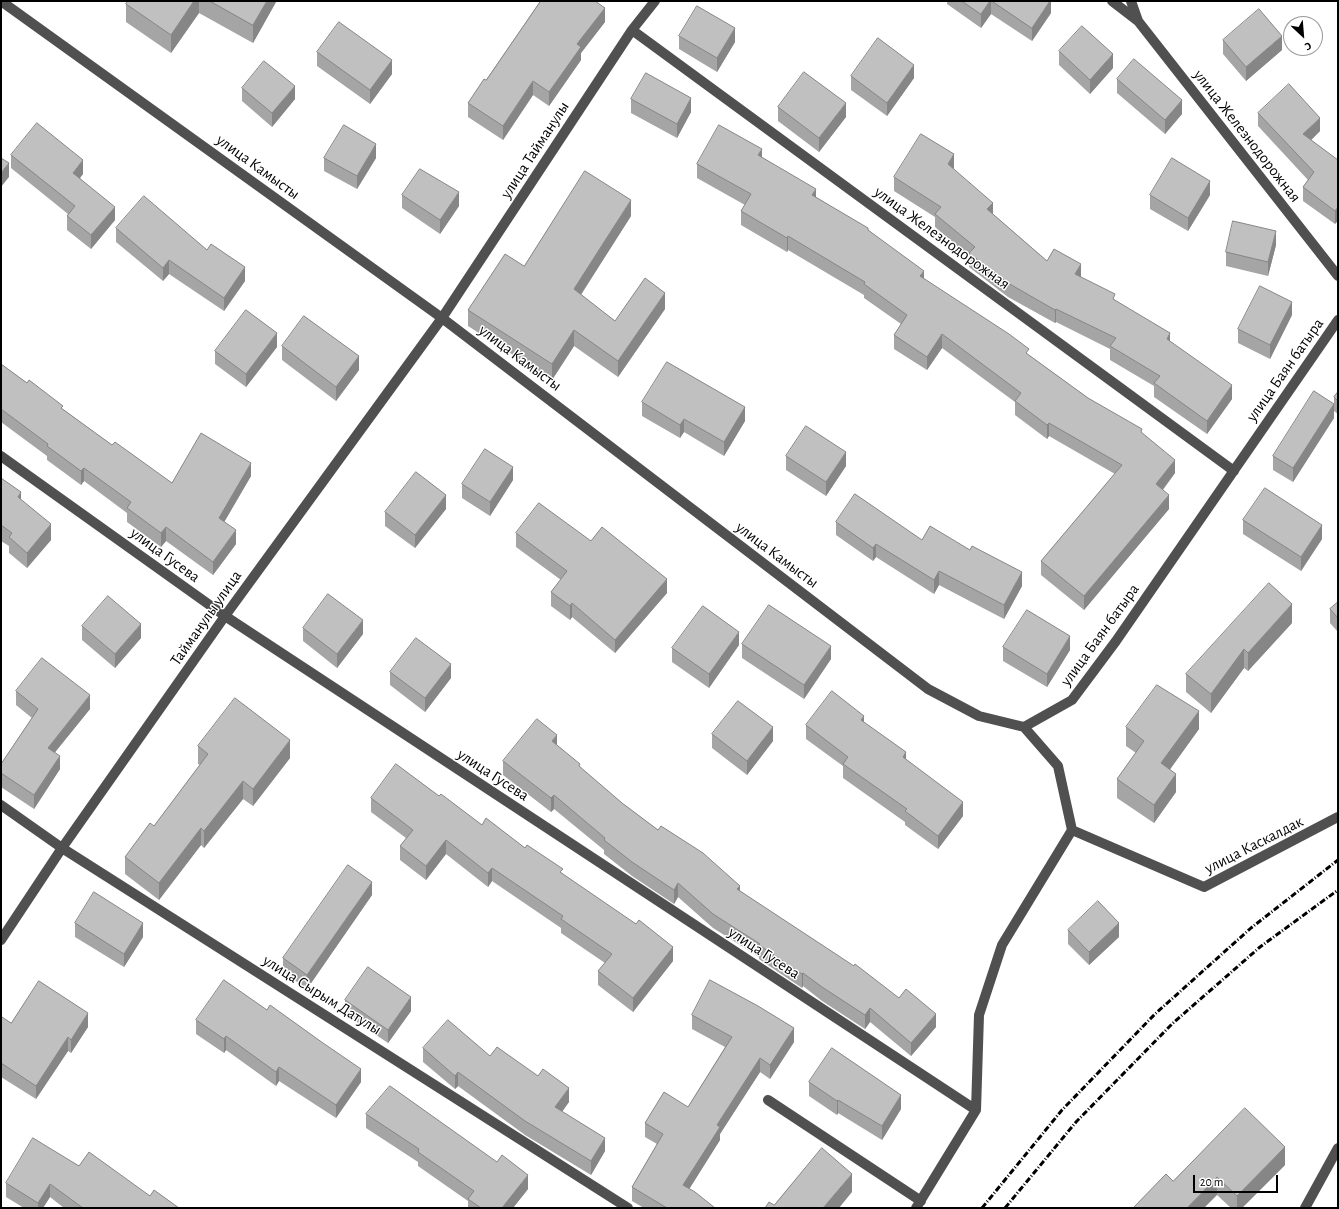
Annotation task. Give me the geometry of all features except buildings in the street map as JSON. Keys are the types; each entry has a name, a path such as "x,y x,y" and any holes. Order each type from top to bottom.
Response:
{"street":[{"name":"улица Камысты","path":"1,1 442,318 928,688 979,716 1024,727"},
{"name":"улица Тайманулы","path":"442,318 632,30 655,1"},
{"name":"улица Железнодорожная","path":"1112,1 1138,21 1338,276"},
{"path":"1131,1 1138,21"},
{"name":"улица Железнодорожная","path":"632,30 1234,471"},
{"name":"Тайманулы улица","path":"1,940 62,848 225,616 442,318"},
{"name":"улица Баян батыра","path":"1024,727 1072,700 1116,641 1338,320"},
{"name":"улица Гусева","path":"1,456 225,616 976,1110"},
{"path":"768,1100 919,1204 976,1110 979,1014 1002,945 1072,830 1058,766 1024,727"},
{"name":"улица Сырым Датулы","path":"1,805 62,848 628,1208"},
{"name":"улица Каскалдак","path":"1072,830 1204,887 1338,817"},
{"path":"1305,1208 1338,1148"}],"railway":[{"path":"982,1208 1062,1110 1155,1014 1251,928 1338,860"},
{"path":"1005,1208 1076,1122 1172,1024 1260,947 1338,890"}]}
